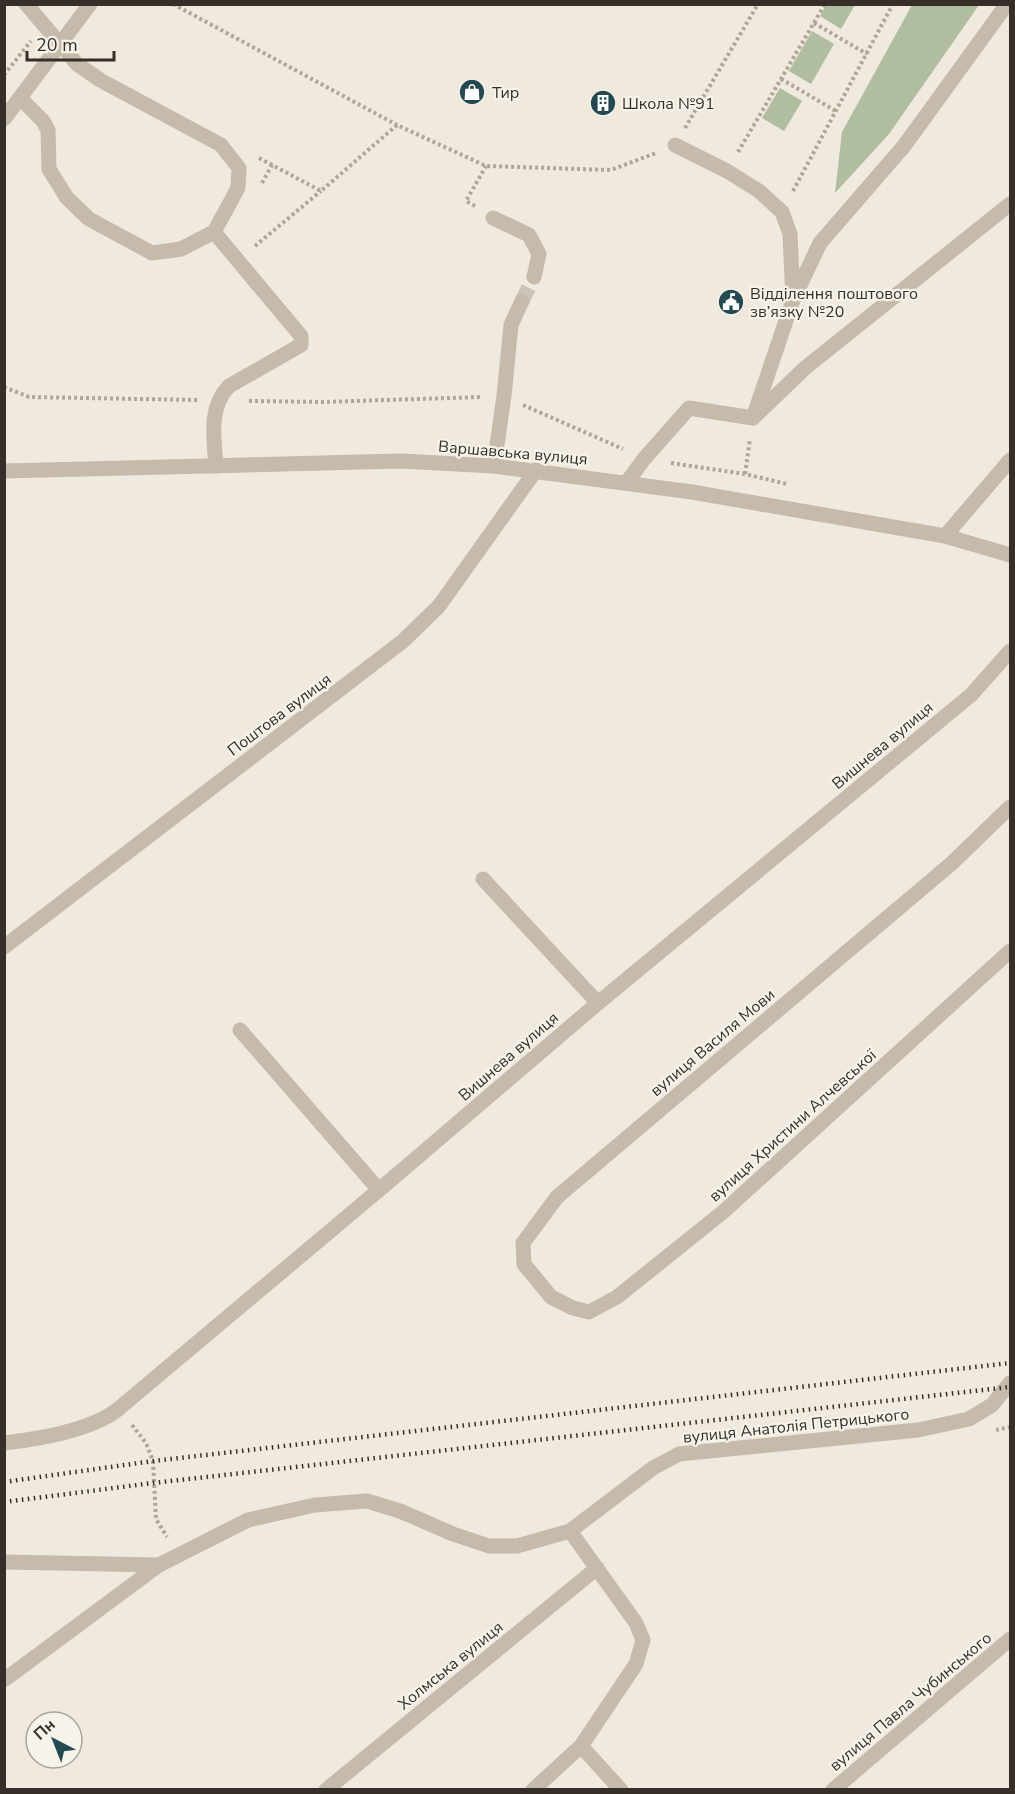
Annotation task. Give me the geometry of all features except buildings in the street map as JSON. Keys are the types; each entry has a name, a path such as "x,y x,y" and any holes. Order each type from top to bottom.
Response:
{"street":[{"path":"21,99 43,121 48,130 50,169 67,198 89,219 152,253 181,249 214,232 238,188 239,168 221,145 100,80 77,64 26,4"},
{"path":"4,120 90,4"},
{"path":"753,418 793,300 820,243 904,146 1007,4"},
{"path":"675,146 727,171 759,191 782,212 790,234 793,300"},
{"path":"753,418 805,368 1011,204"},
{"path":"493,218 529,235 539,254 534,277"},
{"path":"214,232 301,336 301,345 229,386 221,395 214,417 216,466"},
{"path":"494,466 511,325 522,301"},
{"path":"627,482 688,408 753,418"},
{"path":"945,536 1011,460"},
{"name":"Варшавська вулиця","path":"4,471 400,461 494,466 627,482 945,536 1011,555"},
{"name":"Поштова вулиця","path":"4,947 403,641 439,606 536,470"},
{"name":"Вишнева вулиця","path":"4,1443 44,1438 106,1419 598,1003 971,695 1011,651"},
{"name":"вулиця Василя Мови","path":"589,1312 573,1308 551,1297 524,1264 523,1243 557,1197 952,863 1011,807"},
{"path":"483,879 598,1003"},
{"name":"вулиця Христини Алчевської","path":"589,1312 617,1297 723,1212 1011,951"},
{"path":"240,1030 379,1190"},
{"name":"вулиця Анатолія Петрицького","path":"4,1562 159,1566 248,1520 315,1504 367,1501 400,1511 489,1546 517,1546 570,1531 652,1468 679,1454 918,1430 969,1419 992,1405 1011,1383"},
{"path":"533,1790 580,1746 636,1664 643,1640 636,1623 570,1531"},
{"path":"4,1680 159,1566"},
{"name":"Холмська вулиця","path":"326,1790 597,1568"},
{"name":"вулиця Павла Чубинського","path":"833,1790 1011,1639"},
{"path":"580,1746 621,1790"}],"path":[{"path":"173,4 397,124 486,166 611,170 675,146 758,4"},
{"path":"727,171 825,4"},
{"path":"782,212 893,4"},
{"path":"814,23 867,54"},
{"path":"781,79 836,111"},
{"path":"238,260 397,124"},
{"path":"260,185 272,165 321,191"},
{"path":"486,166 466,201 493,218"},
{"path":"504,396 644,459 745,474 792,485"},
{"path":"745,474 753,418"},
{"path":"146,1443 153,1461 156,1519 178,1556"}],"green space":[{"path":"826,4 855,5 841,29 820,16"},
{"path":"912,5 979,5 889,134 835,193 842,132"},
{"path":"812,31 834,44 811,84 789,71"},
{"path":"780,88 802,101 784,131 762,118"}],"tunnel":[{"path":"522,301 534,277"}],"railway":[{"path":"4,1482 153,1461 1010,1363"},
{"path":"4,1502 153,1483 1010,1387"}],"place":[{"name":"Тир","path":"472,92"},
{"name":"Школа №91","path":"603,103"},
{"name":"Відділення поштового зв’язку №20","path":"731,302"}]}
